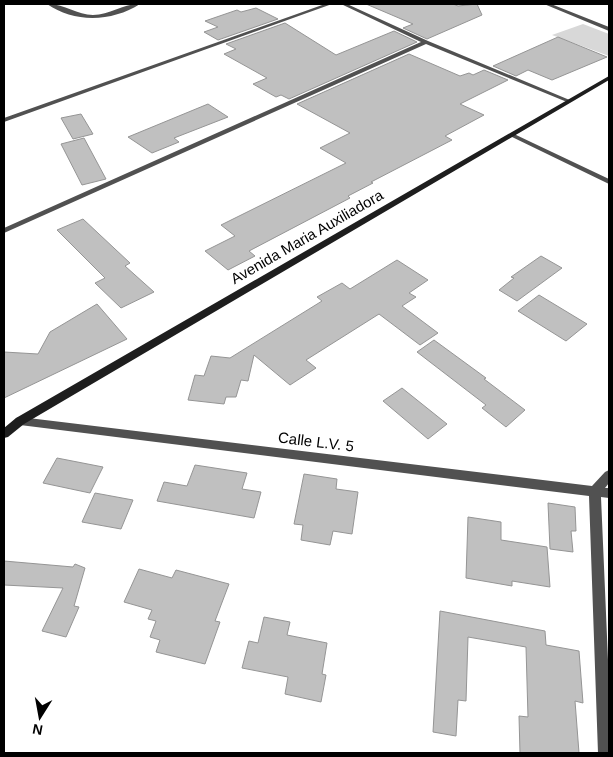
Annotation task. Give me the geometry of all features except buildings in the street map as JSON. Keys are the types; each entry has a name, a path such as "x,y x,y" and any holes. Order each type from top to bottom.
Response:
{"main road":[{"name":"Avenida Maria Auxiliadora","path":"4,434 20,421 609,78"},
{"name":"Avenida Maria Auxiliadora","path":"4,426 20,421"}],"street":[{"path":"50,4 69,12 86,16 104,16 137,4"},
{"path":"4,120 329,4"},
{"path":"344,4 426,42 568,101"},
{"path":"547,4 609,29"},
{"path":"4,231 426,42"},
{"path":"512,135 609,182"},
{"name":"Calle L.V. 5","path":"20,421 609,493"},
{"path":"605,753 594,491 609,475"}],"shaded area":[{"path":"583,24 609,34 609,56 552,35"}]}
